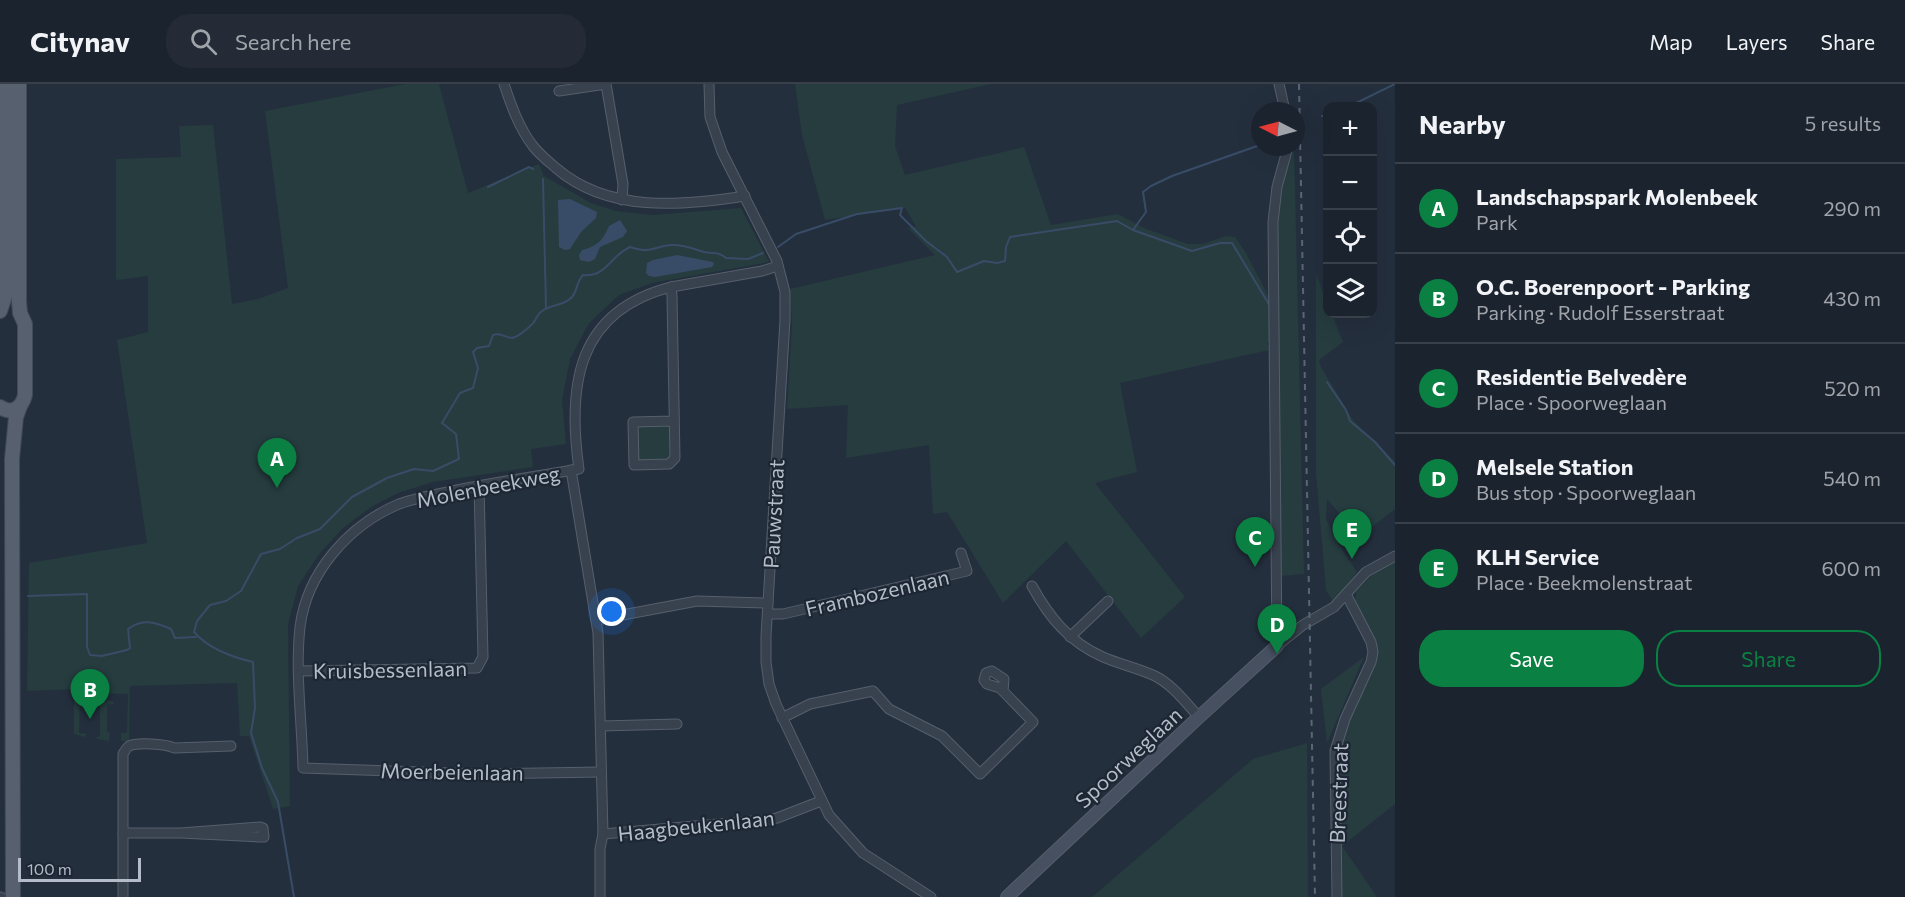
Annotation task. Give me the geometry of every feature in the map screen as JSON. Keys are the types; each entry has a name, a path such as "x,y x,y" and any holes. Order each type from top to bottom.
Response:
{"main road":[{"path":"0,312 5,296 5,84"},
{"path":"12,459 16,417 25,395 25,335 19,301 18,84"},
{"path":"0,312 11,309 20,313"},
{"path":"1,408 12,411 20,406"},
{"path":"1,408 9,424 12,459 14,897"}],"street":[{"path":"504,84 515,115 533,147 565,176 596,193 622,200 655,203 692,202 745,196"},
{"path":"559,92 606,84 623,184 622,200"},
{"name":"Pauwstraat","path":"709,84 710,117 722,152 778,266 785,292 766,647 769,684 782,718 829,815 862,853 931,897"},
{"path":"1279,84 1283,102"},
{"path":"1277,646 1273,212 1286,156"},
{"name":"Molenbeekweg","path":"303,768 298,650 304,604 316,576 331,555 362,526 400,504 479,485 579,469 576,446 576,387 583,356 607,320 629,303 656,290 762,271 778,266"},
{"path":"670,286 674,421 675,458 669,464 634,465 629,422 674,421"},
{"path":"571,470 596,620 603,834 600,849 600,897"},
{"name":"Kruisbessenlaan","path":"299,671 477,668 483,657 479,485"},
{"name":"Frambozenlaan","path":"768,614 783,614 967,571 961,553"},
{"name":"Spoorweglaan","path":"1007,897 1277,646 1310,621 1334,607 1366,572 1395,556"},
{"path":"1032,586 1057,625 1081,646 1156,676 1174,690 1199,717"},
{"name":"Breestraat","path":"1337,897 1335,751 1345,719 1371,662 1373,652 1371,642 1346,594"},
{"path":"596,620 698,601 768,603"},
{"path":"1070,637 1108,601"},
{"path":"782,718 810,704 873,691 889,710 942,736 980,774 1033,722 1003,691"},
{"path":"600,726 677,724"},
{"path":"123,897 123,754 127,748 133,745 168,744 174,748 231,746"},
{"name":"Moerbeienlaan","path":"303,768 481,774 601,772"},
{"name":"Haagbeukenlaan","path":"603,834 764,820 777,818 821,801"},
{"path":"123,833 264,837 265,832 260,827 181,834"}],"green space":[{"path":"405,84 439,84 468,193 539,164 544,176 591,203 616,211 652,215 741,208 769,262 652,283 619,295 589,323 570,359 562,399 566,444 531,449 533,467 433,482 398,493 371,507 343,528 320,553 298,586 288,625 290,806 273,809 249,736 240,736 237,683 130,686 129,741 121,741 121,733 127,733 128,694 86,693 86,695 80,695 79,733 86,734 86,737 74,734 74,689 27,691 29,563 147,543 117,340 148,332 148,276 116,280 116,159 181,157 179,126 213,125 232,304 258,299 288,288 265,111"},
{"path":"795,84 991,84 897,105 895,146 905,175 1024,147 1051,225 1118,214 1144,228 1188,244 1203,244 1226,236 1235,237 1246,253 1272,303 1273,342 1267,342 1269,350 1120,383 1137,472 1095,483 1185,597 1141,638 1066,541 1003,603 947,512 933,514 929,445 846,458 848,405 787,409 792,325 790,289 935,255 908,228 916,226 905,208 825,220 802,135"},
{"path":"1291,156 1294,156 1304,574 1280,576 1278,222 1279,195"},
{"path":"1316,274 1323,292 1323,318 1334,318 1343,342 1319,360 1321,367 1353,420 1395,462 1395,509 1369,529 1360,518 1348,523 1327,499 1326,519 1335,539 1357,572 1339,595 1332,600 1326,590 1316,474"},
{"path":"639,425 668,425 670,427 671,458 668,461 640,461 637,459 637,428"},
{"path":"1395,559 1395,804 1342,846 1377,897 1340,897 1340,742 1377,657 1377,645 1355,602 1356,592 1379,567"},
{"path":"1364,657 1327,743 1321,689"},
{"path":"96,700 113,701 114,704 107,705 109,741 94,738 100,736 100,704 94,703"},
{"path":"1307,743 1308,897 1092,897 1253,759"}],"water":[{"path":"570,199 597,212 596,218 581,232 570,249 565,250 559,247 558,200"},
{"path":"620,220 627,231 623,237 600,247 595,259 589,262 580,260 579,255 582,250 596,244 602,239 609,226"},
{"path":"677,255 714,264 712,267 655,277 646,273 647,263"}],"waterway":[{"path":"1358,102 1395,84"},
{"path":"1133,230 1146,212 1143,192 1151,186 1172,176 1251,148"},
{"path":"488,187 529,167 533,169"},
{"path":"543,179 546,308"},
{"path":"778,247 796,234 857,214 902,208 900,215 926,241 947,257 957,272 984,261 997,263 1005,261 1006,247 1010,237 1117,221 1133,230 1192,251 1220,243 1232,243 1270,306"},
{"path":"294,897 278,802 262,768 251,733 255,708 253,662 229,655 206,643 194,632 197,621 210,605 226,601 241,591 261,554 280,549 297,538 320,529 352,497 387,478 414,469 433,471 459,459 456,434 442,423 460,393 473,388 478,368 473,352 477,348 489,346 493,335 500,334 512,338 520,334 533,324 540,312 572,297 583,275 598,273 630,247 647,250 680,245 726,258 748,259 763,253"},
{"path":"1327,382 1346,410 1350,421 1375,442 1395,465"},
{"path":"28,596 87,594 87,647 90,655 102,656 127,650 130,648 128,629 138,623 154,623 171,629 175,638 196,637"}],"railway":[{"path":"1299,84 1315,897"}],"place":[{"name":"Landschapspark Molenbeek","path":"277,488"},
{"name":"KLH Service","path":"1352,559"},
{"name":"Residentie Belvedère","path":"1255,567"},
{"name":"Melsele Station","path":"1277,654"},
{"name":"O.C. Boerenpoort - Parking","path":"90,719"}]}
